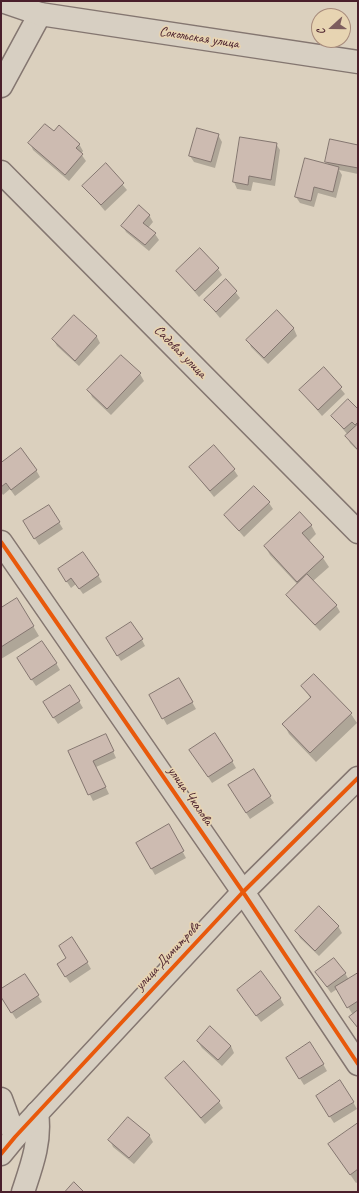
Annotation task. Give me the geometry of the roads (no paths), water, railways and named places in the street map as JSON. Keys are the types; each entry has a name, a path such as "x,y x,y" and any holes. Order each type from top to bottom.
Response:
{"street":[{"name":"Сокольская улица","path":"2,1 40,14 358,62"},
{"path":"1,86 40,14"},
{"name":"Садовая улица","path":"1,172 358,532"},
{"name":"улица Чкалова","path":"4,551 243,892 358,1064"},
{"name":"улица Димитрова","path":"1,1154 37,1113 243,892 358,778"},
{"path":"1,1099 15,1137"},
{"path":"23,1192 37,1150 40,1129 37,1113"}]}
